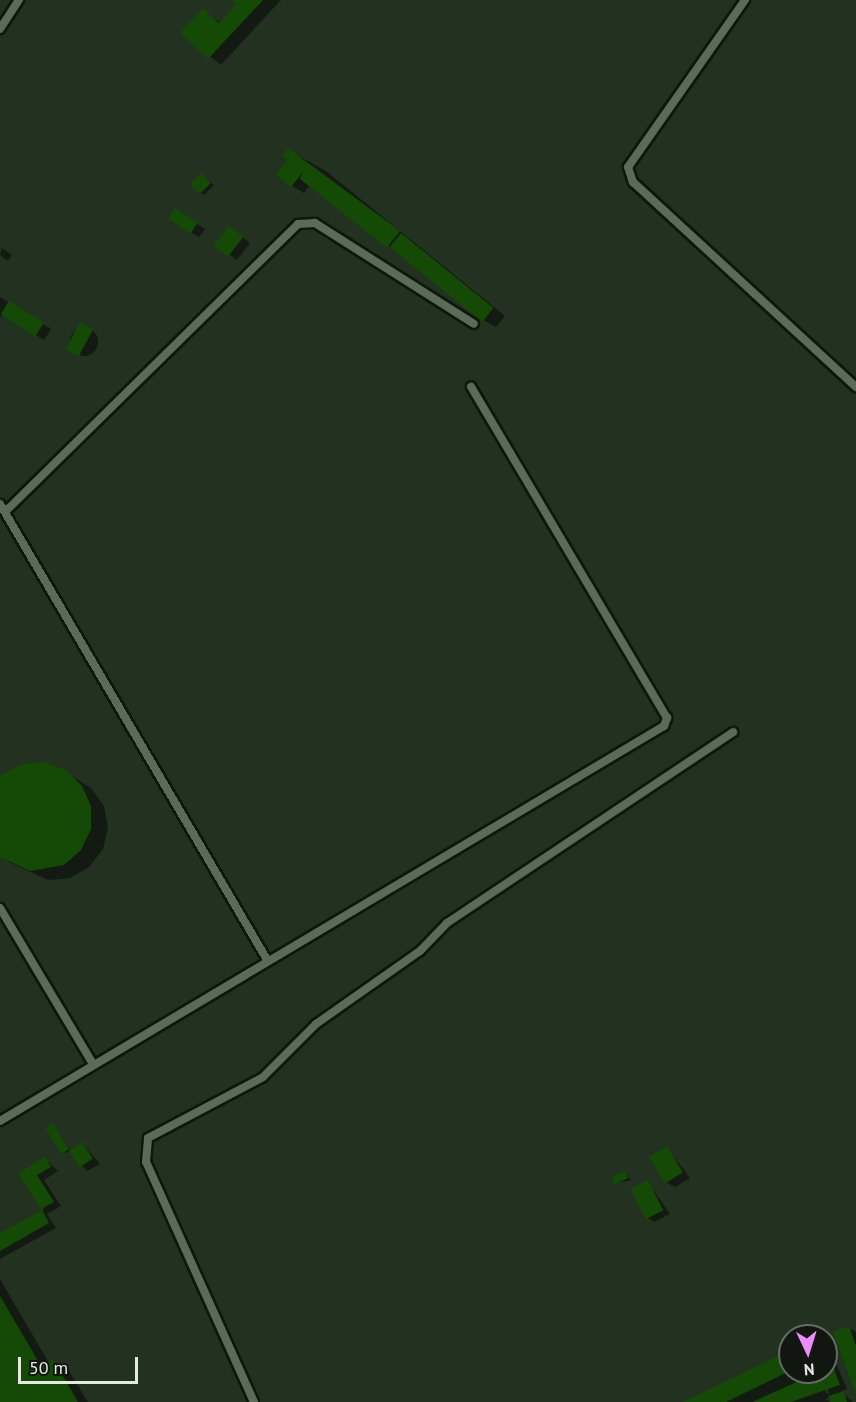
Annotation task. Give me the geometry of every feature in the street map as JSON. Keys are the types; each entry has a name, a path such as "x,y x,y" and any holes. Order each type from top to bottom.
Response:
{"lane":[{"path":"0,29 19,0"},
{"path":"745,0 628,167 633,182 856,387"},
{"path":"6,511 298,224 315,223 474,324"},
{"path":"0,1121 266,958 663,726 667,718 471,387"},
{"path":"0,504 266,958"},
{"path":"254,1402 146,1162 148,1138 263,1077 316,1024 420,951 447,923 733,732"},
{"path":"0,908 93,1064"}],"building":[{"path":"231,0 263,0 208,59 180,33 203,8 219,23 236,5"},
{"path":"288,148 400,231 387,248 300,179 303,172 291,187 276,175 288,160 282,156"},
{"path":"201,173 211,183 200,194 190,184"},
{"path":"175,208 198,223 191,234 168,219"},
{"path":"229,226 243,237 228,257 214,246"},
{"path":"401,233 493,308 482,322 390,247"},
{"path":"9,301 44,323 35,336 1,315"},
{"path":"80,322 93,329 79,356 65,349"},
{"path":"44,762 66,770 82,786 91,806 91,829 81,850 64,865 30,871 0,857 0,776 21,764"},
{"path":"53,1123 69,1150 61,1154 45,1128"},
{"path":"82,1142 93,1159 79,1167 69,1151"},
{"path":"667,1146 683,1173 665,1183 649,1157"},
{"path":"45,1157 51,1167 37,1175 54,1202 41,1209 18,1173"},
{"path":"625,1171 628,1178 614,1184 611,1177"},
{"path":"648,1180 663,1210 646,1219 630,1189"},
{"path":"42,1210 49,1223 0,1251 0,1233"},
{"path":"0,1296 41,1366 53,1359 78,1402 0,1402"},
{"path":"849,1326 856,1346 856,1395 838,1346 838,1330"},
{"path":"778,1356 778,1377 726,1402 683,1402"},
{"path":"838,1380 840,1385 791,1402 752,1402 792,1384 838,1384"},
{"path":"844,1391 847,1402 831,1402 828,1396"}]}
